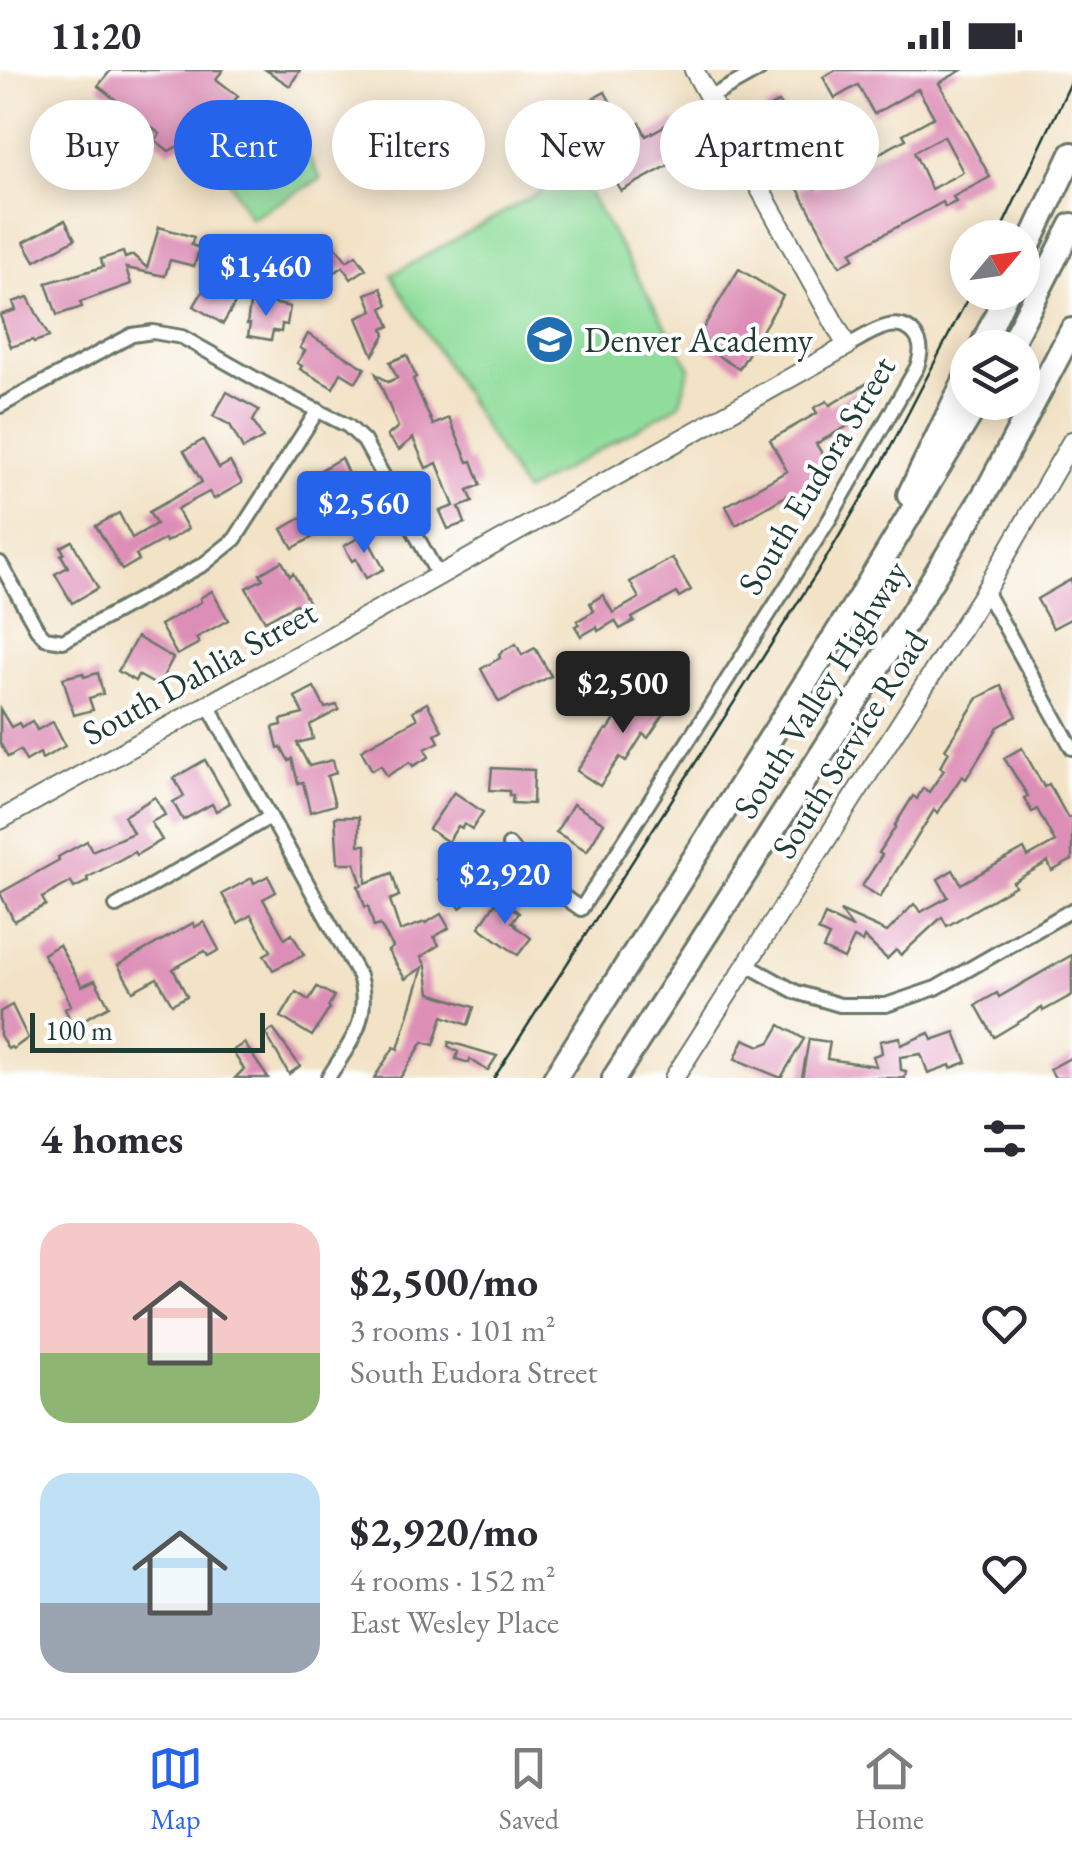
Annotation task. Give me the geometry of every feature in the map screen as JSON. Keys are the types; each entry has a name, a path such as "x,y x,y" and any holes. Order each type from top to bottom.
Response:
{"highway":[{"path":"1040,222 1072,154"},
{"path":"1017,330 1072,225"},
{"name":"South Valley Highway","path":"614,1078 912,613 990,485 1072,330"},
{"path":"990,485 1072,356"},
{"path":"868,584 950,410"},
{"name":"South Valley Highway","path":"555,1078 868,584 967,420"}],"street":[{"path":"694,70 847,346"},
{"path":"709,98 759,70"},
{"name":"South Eudora Street","path":"509,845 532,874 581,909 828,520 921,355 920,343 905,326 889,326 847,346"},
{"path":"0,406 132,335 153,332 182,337 348,426 364,441 438,575"},
{"name":"South Dahlia Street","path":"0,820 847,346"},
{"path":"0,563 37,629 45,638 63,641 204,564 234,538 318,410"},
{"name":"South Service Road","path":"674,1078 986,590 1072,442"},
{"path":"986,590 1072,748"},
{"path":"208,705 359,976 362,1018 328,1078"},
{"path":"116,906 270,818"},
{"path":"747,965 796,992 840,1005 886,1005 936,988 1072,910"}],"green space":[{"path":"312,163 321,179 312,184"},
{"path":"234,190 301,190 250,218"},
{"path":"544,190 587,190 690,368 679,405 524,492 391,275"}],"building":[{"path":"111,70 223,70 216,79 238,96 235,100 174,100 174,148 169,151 155,140 160,134 154,129 154,100 116,100 98,86"},
{"path":"266,70 300,70 290,86"},
{"path":"836,70 962,70 939,83 990,177 953,197 956,202 945,207 943,202 851,252 854,258 840,266 799,190 879,190 879,154 934,117 918,89 879,111 879,100 866,100 858,85 835,98 823,77","holes":["944,136 963,172 931,189 914,152"]},
{"path":"605,92 609,100 590,100"},
{"path":"640,123 646,136 660,128 660,170 640,181"},
{"path":"65,220 75,239 35,261 24,242"},
{"path":"159,227 194,237 191,245 200,248 194,266 170,260 165,276 126,268 131,284 80,302 82,307 57,315 46,283 103,267 101,259 123,252 125,258 133,255 147,268"},
{"path":"326,236 332,248 335,246 347,261 356,255 366,269 351,279 343,267 327,277 308,249"},
{"path":"236,258 250,267 239,285 244,288 223,324 194,306 214,272 225,278"},
{"path":"739,269 783,296 739,369 695,341"},
{"path":"381,288 388,305 382,308 390,326 383,329 385,335 373,355 357,318 373,311 366,294"},
{"path":"28,297 49,337 11,347 0,315 16,310 13,302"},
{"path":"251,298 290,307 287,325 282,324 281,332 273,331 271,340 248,336"},
{"path":"308,334 365,368 356,382 341,373 333,388 300,369 302,366 297,363 305,351 300,348"},
{"path":"407,355 433,425 449,418 481,485 468,490 473,502 459,507 465,523 448,529 440,511 454,506 437,463 426,468 413,438 399,450 387,436 398,427 376,374 388,382 397,378 390,362"},
{"path":"869,382 879,400 855,416 858,420 816,444 833,471 796,502 791,493 736,525 726,506 787,471 770,440 817,413 814,408 827,401 830,405"},
{"path":"227,392 259,410 253,421 263,438 243,449 230,425 213,416"},
{"path":"203,440 219,468 230,462 242,483 214,499 209,492 177,509 188,529 136,555 139,560 122,570 96,526 119,513 132,538 156,524 149,512 202,482 184,451"},
{"path":"341,458 351,481 341,486 356,513 293,548 282,529 320,507 304,480"},
{"path":"365,534 384,569 366,578 344,546"},
{"path":"72,541 98,588 72,603 55,574 68,567 61,547"},
{"path":"672,558 691,590 679,597 677,593 620,629 615,621 581,636 575,626 594,611 590,603 603,595 613,613 639,598 630,582"},
{"path":"282,561 310,605 300,611 296,604 265,621 246,588"},
{"path":"1072,579 1072,618 1053,628 1037,599"},
{"path":"212,591 228,620 196,638 199,643 177,655 160,625 201,602 200,598"},
{"path":"137,637 173,658 158,686 138,675 135,681 118,671"},
{"path":"516,644 522,655 535,648 551,676 499,702 481,669"},
{"path":"83,673 84,677 98,673 103,694 89,698 93,710 74,715 63,678"},
{"path":"648,686 662,695 654,707 664,714 648,738 643,734 626,761 620,757 600,786 577,771 630,698 639,699"},
{"path":"1001,686 1017,716 998,727 966,779 962,776 937,813 934,810 880,897 862,886 913,796 917,799 923,788 929,792 944,770 940,767 949,752 945,749 978,698"},
{"path":"314,687 325,708 337,705 339,710 310,725 313,739 297,743 309,766 333,760 336,773 327,776 335,805 310,812 303,782 298,783 292,759 289,761 278,748 273,727 282,725 281,720 303,714 295,697"},
{"path":"427,703 442,730 435,734 439,742 425,749 429,757 413,766 410,762 387,776 381,765 372,770 361,750 417,719 413,711"},
{"path":"0,709 11,727 32,721 37,730 53,722 65,746 42,759 40,753 26,761 20,750 8,757 0,743"},
{"path":"1022,748 1044,787 1049,784 1068,818 1072,816 1072,860 1052,871 1048,862 947,926 942,917 901,955 896,950 887,959 864,937 862,942 854,938 844,959 823,949 829,936 818,931 825,915 853,928 840,911 887,932 914,904 921,912 948,897 938,879 953,870 961,884 1024,849 1028,857 1055,842 1037,809 1032,812 1024,798 1028,796 1004,758"},
{"path":"205,760 230,803 216,811 212,804 183,820 173,802 184,796 174,778"},
{"path":"492,768 534,770 533,804 512,803 509,791 490,790"},
{"path":"454,792 483,812 472,829 464,824 462,828 458,826 448,842 429,829"},
{"path":"155,797 165,815 151,822 162,840 74,888 71,882 42,898 46,905 14,921 0,893 87,841 92,851 133,833 124,816"},
{"path":"573,804 604,823 587,851 556,832"},
{"path":"335,817 359,817 359,845 366,845 366,883 392,873 399,896 390,900 400,931 441,914 449,928 434,937 439,945 421,957 430,993 474,1007 468,1025 443,1016 434,1045 423,1042 400,1078 374,1078 394,1047 398,1049 423,967 405,979 388,951 393,947 380,925 374,927 368,906 365,907 355,863 338,863"},
{"path":"460,861 482,891 460,908 438,879"},
{"path":"268,876 276,892 263,899 285,939 292,934 304,955 273,970 264,955 271,951 251,915 238,923 222,894 252,878 254,883"},
{"path":"502,900 519,913 512,922 531,938 518,955 479,927 496,902 498,905"},
{"path":"204,922 219,950 208,956 205,951 173,969 187,996 172,1004 157,978 133,991 118,965 193,923 195,927"},
{"path":"59,945 82,986 95,980 109,1006 73,1025 65,1009 71,1005 43,954"},
{"path":"1072,955 1072,995 994,1037 976,1005 997,993 999,997"},
{"path":"317,987 334,996 312,1036 281,1017 296,992 309,1000"},
{"path":"12,1005 28,1038 8,1049 0,1035 0,1012"},
{"path":"780,1025 804,1039 781,1078 735,1059 744,1039 760,1046 770,1042"},
{"path":"273,1029 300,1066 289,1074 266,1034"},
{"path":"955,1032 967,1062 951,1068 950,1065 928,1073 921,1054 900,1057 905,1078 802,1078 809,1039 830,1042 827,1059 876,1066 873,1056 882,1053 880,1041 900,1037 901,1045 929,1033 932,1040"},
{"path":"449,1042 497,1056 488,1070 470,1059 469,1063 456,1059 458,1052 448,1046"},
{"path":"244,1043 268,1078 235,1078 244,1069 232,1051"},
{"path":"1072,1057 1072,1078 1055,1078 1050,1069"}],"tram line":[{"path":"1006,220 1072,80"},
{"path":"494,1078 825,560 883,462 962,310"}],"place":[{"name":"Denver Academy","path":"549,339"}]}
